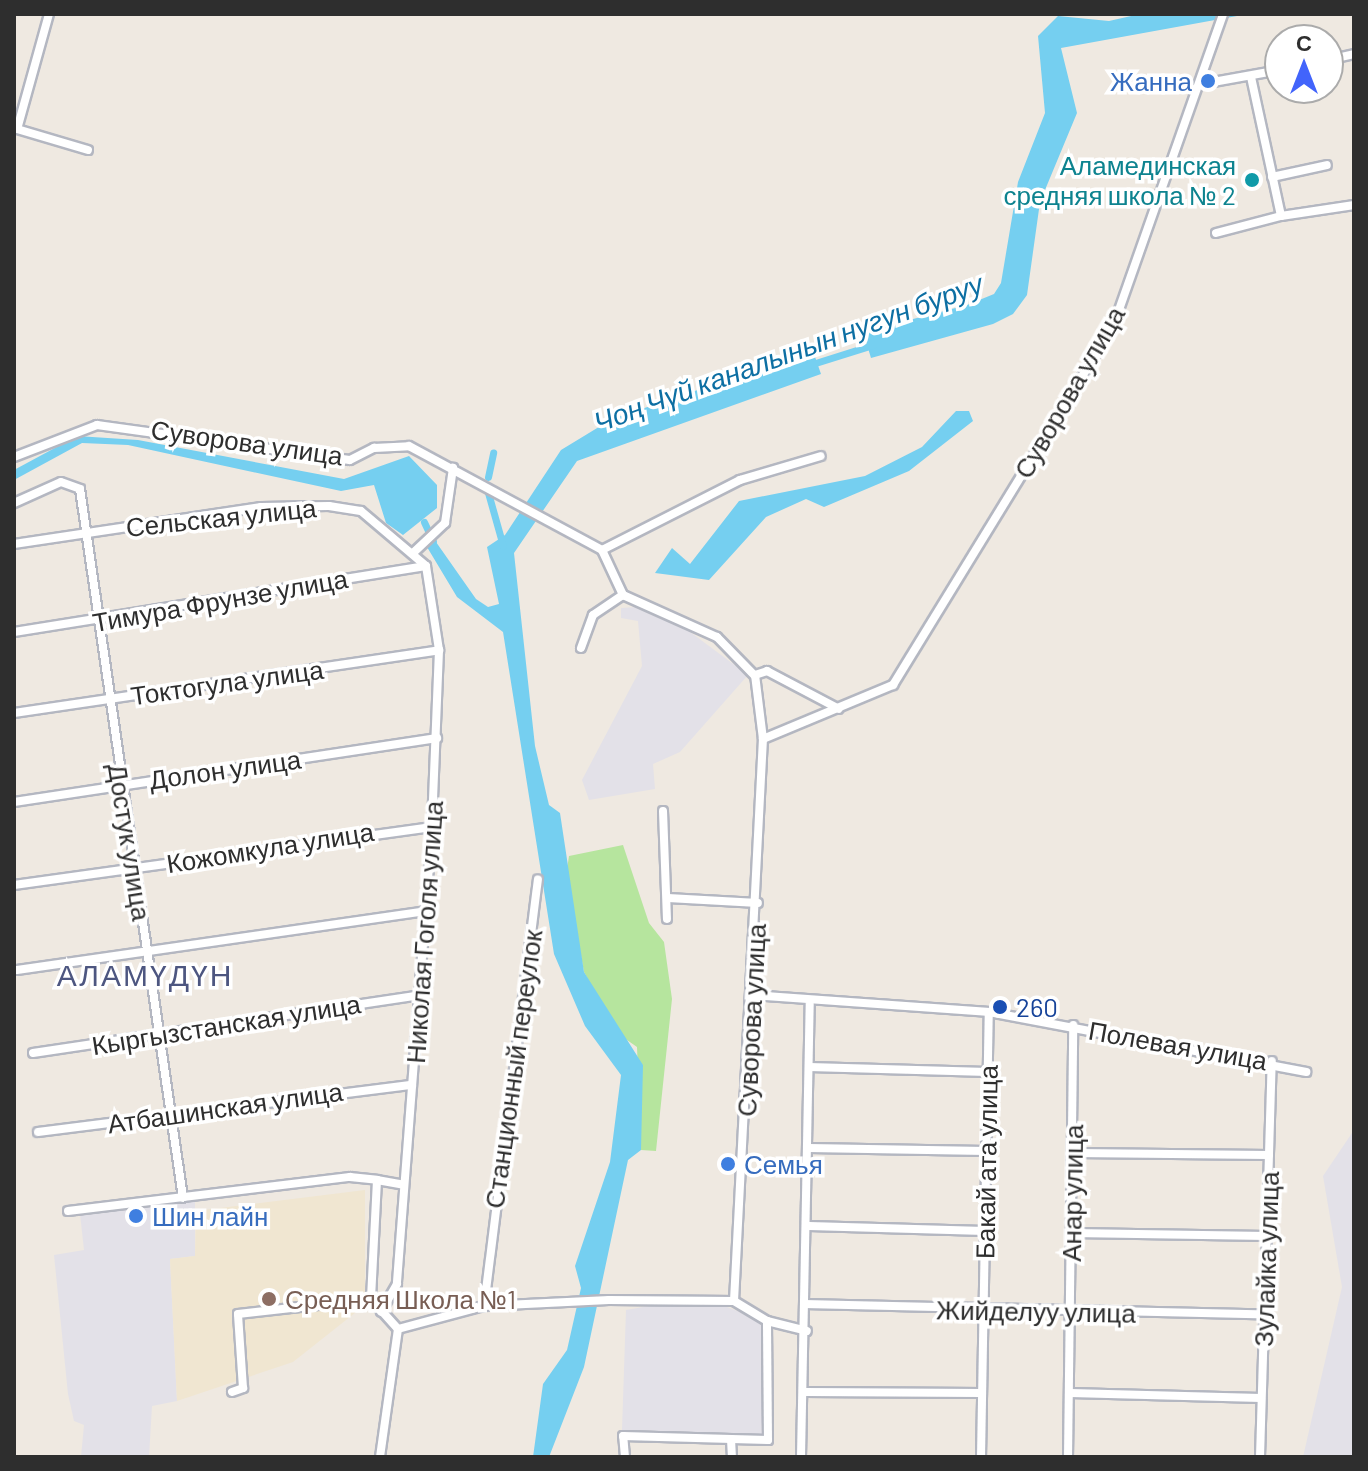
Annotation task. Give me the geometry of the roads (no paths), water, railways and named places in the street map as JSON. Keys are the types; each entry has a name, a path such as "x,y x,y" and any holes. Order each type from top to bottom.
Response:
{"street":[{"path":"49,14 15,129 88,150"},
{"name":"Суворова улица","path":"763,739 789,723 839,709 893,685 1114,324 1202,84 1222,18"},
{"path":"1202,84 1264,74"},
{"path":"1251,77 1281,216"},
{"path":"1272,177 1327,165"},
{"path":"1216,233 1281,216 1354,205"},
{"name":"Суворова улица","path":"14,457 97,425 141,426 350,460 374,448 409,446 602,550"},
{"path":"821,456 740,480 602,550 623,595 717,637 755,675 767,671 839,709"},
{"path":"426,566 413,553 436,539 452,500 453,468"},
{"name":"Достук улица","path":"14,503 73,482 84,532 183,1198"},
{"name":"Сельская улица","path":"14,544 261,507 343,507 361,511 384,538 413,553"},
{"name":"Тимура Фрунзе улица","path":"14,632 426,566"},
{"name":"Николая Гоголя улица","path":"381,1312 397,1284 432,827 439,650 426,566"},
{"path":"581,648 593,615 623,595"},
{"name":"Токтогула улица","path":"14,713 439,650"},
{"name":"Суворова улица","path":"734,1301 758,903 763,739 755,675"},
{"name":"Долон улица","path":"14,802 437,738"},
{"path":"663,811 667,919"},
{"name":"Кожомкула улица","path":"14,885 432,827"},
{"name":"Станционный переулок","path":"484,1306 538,879"},
{"path":"668,898 758,903"},
{"path":"17,970 426,911"},
{"name":"Кыргызстанская улица","path":"33,1053 419,995"},
{"name":"Полевая улица","path":"752,995 810,1004 989,1012 1272,1061 1306,1072"},
{"path":"801,1457 808,1304 810,1004"},
{"name":"Бакай ата улица","path":"981,1457 989,1012"},
{"name":"Анар улица","path":"1068,1457 1074,1153 1073,1025"},
{"name":"Зулайка улица","path":"1260,1457 1272,1061"},
{"path":"809,1067 988,1072"},
{"name":"Атбашинская улица","path":"38,1132 412,1085"},
{"path":"809,1148 986,1151"},
{"path":"1074,1153 1269,1155"},
{"path":"68,1211 350,1177 404,1185"},
{"path":"377,1180 371,1299 398,1329"},
{"path":"809,1226 985,1231"},
{"path":"1072,1233 1267,1236"},
{"path":"232,1392 243,1388 238,1314 371,1299"},
{"path":"398,1329 484,1306 609,1300 734,1301 767,1321 807,1331"},
{"name":"Жийделуу улица","path":"808,1304 1264,1314"},
{"path":"625,1457 623,1436 768,1440 767,1321"},
{"path":"380,1457 398,1329"},
{"path":"805,1392 982,1393"},
{"path":"1070,1393 1261,1398"},
{"path":"731,1439 732,1457"}],"water":[{"path":"1140,14 1248,14 1061,48 1077,113 1040,202 1027,295 1013,314 993,324 871,358 863,332 967,305 994,294 1001,283 1018,182 1045,113 1038,36 1058,16 1109,21"},
{"path":"813,351 821,374 577,461 514,553 535,746 549,805 560,813 584,972 643,1065 641,1150 628,1160 584,1367 549,1457 533,1457 543,1384 567,1350 581,1288 575,1266 610,1162 621,1075 585,1026 554,954 503,632 457,597 427,547 436,542 476,599 488,607 499,604 487,547 505,535 561,450 612,419"},
{"path":"956,411 969,411 973,421 909,471 824,507 806,499 766,517 709,580 655,573 672,548 690,564 739,501 865,476 922,447"},
{"path":"77,436 138,440 344,479 409,456 437,485 437,508 403,535 386,523 374,485 341,491 128,445 82,443 14,480 14,470"}],"waterway":[{"name":"Чоң Чүй каналынын нугун буруу","path":"809,365 873,345"},
{"path":"488,477 493,453"},
{"path":"487,489 503,546"},
{"path":"424,522 433,541"}],"place":[{"name":"Жанна","path":"1208,81"},
{"name":"Аламединская средняя школа № 2","path":"1252,180"},
{"name":"260","path":"1000,1007"},
{"name":"Семья","path":"728,1164"},
{"name":"Шин лайн","path":"136,1216"},
{"name":"Средняя Школа №1","path":"269,1299"}],"district":[{"name":"АЛАМҮДҮН","path":"145,974"}]}
